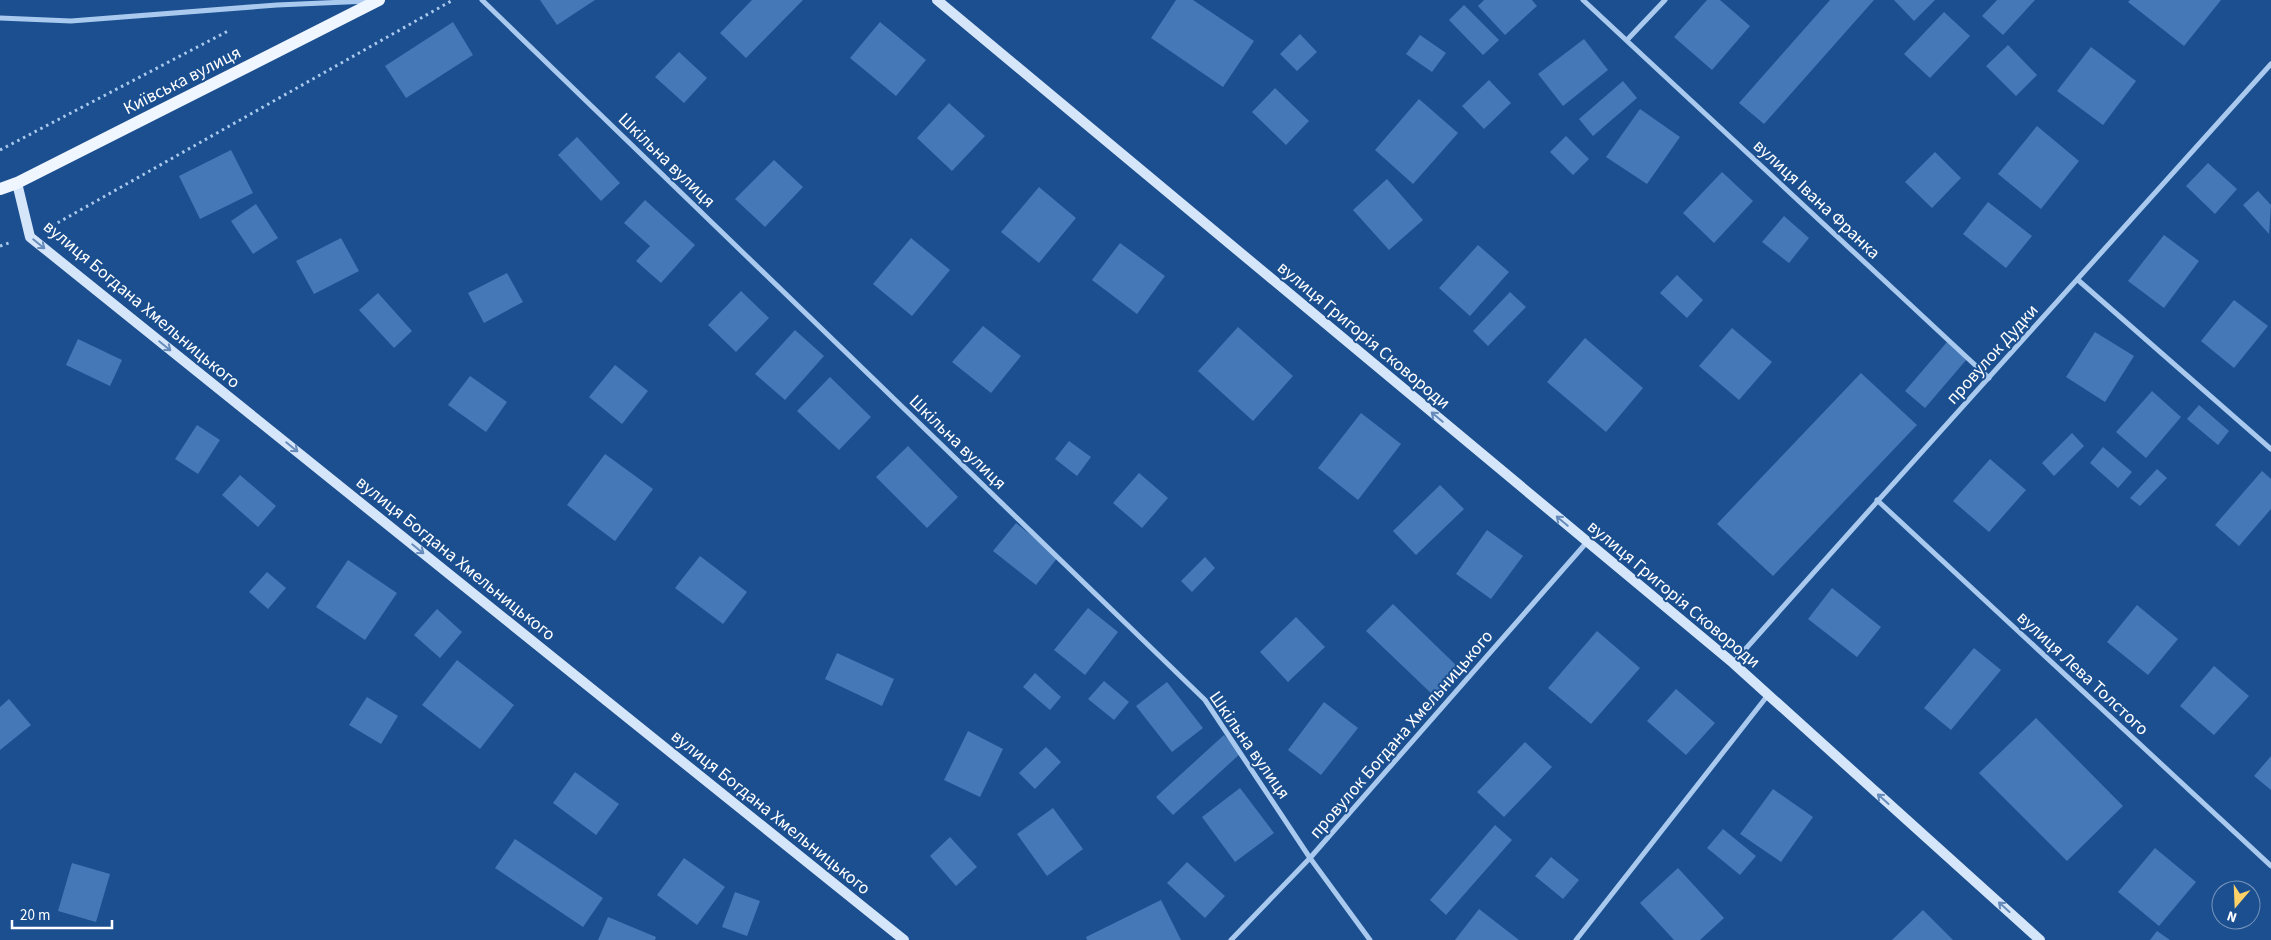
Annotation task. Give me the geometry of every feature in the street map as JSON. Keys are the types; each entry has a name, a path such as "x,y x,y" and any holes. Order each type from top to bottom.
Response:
{"main road":[{"name":"Київська вулиця","path":"0,190 379,0"}],"street":[{"path":"0,18 71,21 277,5 379,0"},
{"name":"Шкільна вулиця","path":"482,0 1205,700 1310,858 1370,940"},
{"name":"вулиця Григорія Сковороди","path":"937,0 1734,663 2040,940"},
{"name":"вулиця Івана Франка","path":"1583,0 1989,378"},
{"path":"1627,40 1665,0"},
{"name":"провулок Дудки","path":"1734,663 1877,500 2078,280 2271,64"},
{"name":"вулиця Богдана Хмельницького","path":"17,183 30,237 904,940"},
{"path":"2078,280 2271,449"},
{"name":"вулиця Лева Толстого","path":"1877,500 2271,866"},
{"name":"провулок Богдана Хмельницького","path":"1231,940 1310,858 1587,542"},
{"path":"1576,940 1768,695"}],"path":[{"path":"0,246 30,237 84,209 453,0"},
{"path":"0,150 234,27"}],"building":[{"path":"540,0 595,0 557,25"},
{"path":"752,0 803,0 746,58 720,33"},
{"path":"1176,0 1193,0 1254,41 1223,87 1151,38"},
{"path":"1484,0 1532,0 1537,6 1505,35 1478,6"},
{"path":"1707,0 1720,0 1750,26 1712,70 1674,37"},
{"path":"1830,0 1874,0 1764,124 1739,103"},
{"path":"1894,0 1935,0 1914,21"},
{"path":"1997,0 2035,0 2003,35 1982,16"},
{"path":"2130,0 2221,0 2184,46 2128,2"},
{"path":"1464,5 1499,40 1483,55 1449,20"},
{"path":"1944,12 1970,36 1930,78 1904,54"},
{"path":"453,22 473,55 406,98 385,66"},
{"path":"880,22 926,60 896,96 850,58"},
{"path":"1300,34 1317,52 1297,71 1280,54"},
{"path":"1420,35 1446,53 1432,72 1406,54"},
{"path":"1584,39 1608,70 1563,106 1538,74"},
{"path":"2008,45 2037,75 2016,96 1986,66"},
{"path":"2091,47 2136,81 2103,125 2057,91"},
{"path":"679,52 707,78 684,103 655,77"},
{"path":"1489,80 1511,103 1484,129 1462,106"},
{"path":"1623,81 1637,98 1593,136 1579,119"},
{"path":"1275,88 1309,121 1286,145 1252,112"},
{"path":"1419,99 1458,133 1413,184 1375,150"},
{"path":"949,103 985,136 952,171 917,138"},
{"path":"1640,109 1680,137 1647,184 1606,157"},
{"path":"2037,126 2079,161 2041,209 1998,174"},
{"path":"1566,136 1589,159 1573,175 1550,152"},
{"path":"577,137 620,183 601,201 558,155"},
{"path":"231,150 253,193 200,219 179,176"},
{"path":"1935,152 1961,178 1932,208 1905,182"},
{"path":"774,160 803,187 765,227 735,199"},
{"path":"2208,163 2237,189 2215,214 2186,186"},
{"path":"1722,172 1753,201 1714,243 1683,213"},
{"path":"1387,179 1423,220 1389,250 1353,210"},
{"path":"1039,187 1076,218 1039,263 1001,232"},
{"path":"2258,191 2271,205 2269,234 2243,205"},
{"path":"645,200 695,245 661,283 636,261 650,246 624,223"},
{"path":"1988,202 2032,236 2006,268 1963,234"},
{"path":"256,204 278,238 253,254 231,221"},
{"path":"1784,216 1809,238 1789,263 1762,242"},
{"path":"2164,235 2199,261 2164,308 2128,281"},
{"path":"341,238 359,271 314,294 296,261"},
{"path":"911,238 950,270 912,316 873,284"},
{"path":"1120,243 1165,276 1137,314 1092,280"},
{"path":"1478,245 1509,272 1470,316 1439,288"},
{"path":"507,273 523,302 484,323 468,293"},
{"path":"1677,275 1703,300 1687,318 1660,293"},
{"path":"741,291 769,318 736,352 708,325"},
{"path":"1510,292 1526,307 1488,346 1473,331"},
{"path":"378,293 412,331 394,348 359,310"},
{"path":"2234,300 2268,326 2234,368 2201,341"},
{"path":"983,326 1021,356 991,393 952,362"},
{"path":"1238,327 1293,376 1253,421 1198,371"},
{"path":"1732,328 1772,362 1739,400 1699,366"},
{"path":"795,330 824,356 785,400 755,374"},
{"path":"2095,332 2134,356 2105,402 2066,377"},
{"path":"1585,338 1643,388 1606,432 1547,382"},
{"path":"78,339 122,360 110,386 66,365"},
{"path":"1947,342 1967,359 1925,408 1905,391"},
{"path":"615,365 648,391 622,424 589,397"},
{"path":"1861,373 1917,425 1773,576 1717,524"},
{"path":"470,376 507,402 486,432 448,405"},
{"path":"830,377 871,417 839,450 797,411"},
{"path":"2152,391 2181,417 2146,458 2116,432"},
{"path":"2199,405 2229,431 2218,445 2187,419"},
{"path":"1361,413 1401,444 1358,500 1318,468"},
{"path":"197,425 220,440 198,474 175,459"},
{"path":"2072,433 2084,446 2054,476 2042,463"},
{"path":"1069,441 1091,457 1077,476 1055,459"},
{"path":"908,446 958,497 927,528 876,477"},
{"path":"2103,447 2132,472 2118,488 2090,463"},
{"path":"605,454 653,489 615,541 567,505"},
{"path":"1990,459 2026,490 1989,532 1953,501"},
{"path":"2157,469 2167,478 2140,506 2130,498"},
{"path":"2262,471 2271,479 2271,509 2239,546 2215,525"},
{"path":"1139,473 1168,498 1142,528 1113,503"},
{"path":"240,475 276,506 258,527 222,495"},
{"path":"1440,485 1464,509 1416,555 1393,531"},
{"path":"1016,523 1058,557 1036,585 993,551"},
{"path":"1487,530 1523,556 1491,599 1456,574"},
{"path":"700,556 747,592 723,624 675,588"},
{"path":"1205,557 1215,568 1192,592 1181,581"},
{"path":"348,560 397,593 365,640 316,607"},
{"path":"267,572 286,588 268,609 249,592"},
{"path":"1832,588 1881,627 1857,657 1808,619"},
{"path":"1393,604 1460,669 1434,696 1366,631"},
{"path":"2137,605 2178,639 2148,675 2107,642"},
{"path":"1088,608 1118,632 1085,675 1054,650"},
{"path":"437,609 462,632 440,658 414,635"},
{"path":"1296,617 1325,647 1288,682 1260,652"},
{"path":"1597,631 1640,668 1591,724 1548,688"},
{"path":"1974,648 2001,670 1951,730 1924,708"},
{"path":"837,653 894,679 882,706 825,679"},
{"path":"457,660 514,705 480,749 422,705"},
{"path":"2214,666 2249,696 2214,735 2180,706"},
{"path":"1035,673 1061,697 1050,710 1023,687"},
{"path":"1104,681 1129,702 1114,720 1088,699"},
{"path":"1167,682 1203,728 1172,752 1136,706"},
{"path":"1676,689 1715,723 1686,755 1647,721"},
{"path":"367,697 398,716 381,744 349,725"},
{"path":"9,699 31,725 0,750 0,707"},
{"path":"1324,702 1358,728 1321,775 1288,750"},
{"path":"2036,718 2123,806 2067,861 1979,773"},
{"path":"968,731 1003,749 980,797 944,780"},
{"path":"1224,735 1241,753 1173,815 1156,797"},
{"path":"1525,742 1552,767 1504,817 1477,792"},
{"path":"1046,747 1061,762 1035,789 1019,773"},
{"path":"2271,756 2271,790 2254,776"},
{"path":"575,772 619,804 596,835 553,803"},
{"path":"1240,788 1274,833 1235,862 1202,817"},
{"path":"1773,789 1813,817 1781,862 1740,834"},
{"path":"1053,808 1083,849 1047,876 1017,834"},
{"path":"1495,825 1512,840 1446,915 1430,900"},
{"path":"1723,829 1756,856 1740,875 1707,848"},
{"path":"950,837 977,867 956,886 930,856"},
{"path":"515,839 603,898 583,927 495,868"},
{"path":"2155,848 2196,882 2159,926 2118,892"},
{"path":"1551,857 1579,880 1563,899 1535,876"},
{"path":"684,858 725,887 697,925 657,895"},
{"path":"1187,862 1225,896 1205,918 1167,883"},
{"path":"72,863 110,874 96,922 58,911"},
{"path":"1678,868 1724,918 1700,940 1674,940 1640,903"},
{"path":"735,892 760,901 747,936 722,927"},
{"path":"1161,900 1181,940 1087,940 1086,937"},
{"path":"1479,909 1519,940 1455,940"},
{"path":"1923,910 1953,940 1892,940"},
{"path":"608,917 656,937 655,940 598,940"},
{"path":"2157,931 2170,940 2150,940"}]}
